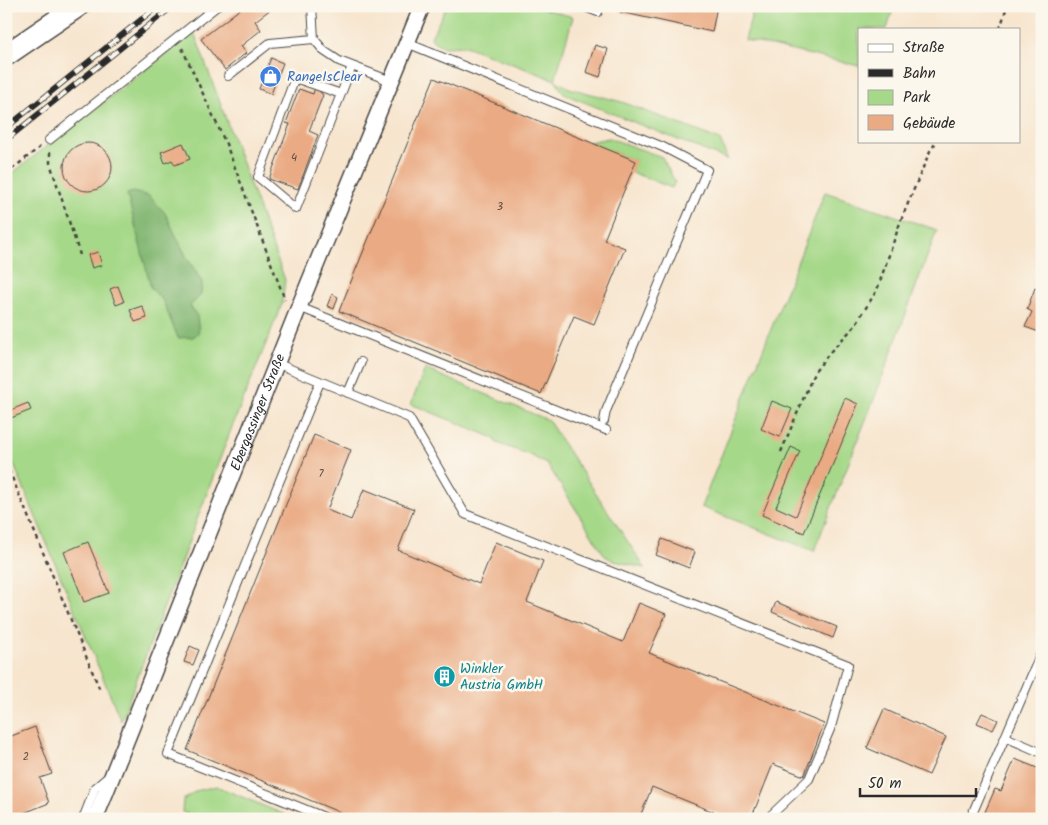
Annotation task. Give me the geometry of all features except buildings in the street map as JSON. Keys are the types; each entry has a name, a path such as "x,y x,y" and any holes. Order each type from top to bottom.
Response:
{"street":[{"path":"6,55 78,6"},
{"name":"Ebergassinger Straße","path":"95,819 276,363 422,6"}],"lane":[{"path":"49,140 217,6"},
{"path":"312,6 314,39 324,51 339,61 391,81"},
{"path":"582,6 598,12"},
{"path":"228,76 270,43 314,39"},
{"path":"407,43 663,147 707,170 606,411 604,421"},
{"path":"341,94 296,78 258,177 296,209 352,66"},
{"path":"299,307 606,430"},
{"path":"348,393 361,362"},
{"path":"276,363 409,418 465,514 848,665 831,727 809,779 767,819"},
{"path":"320,382 168,754 329,819"},
{"path":"970,819 1042,651"},
{"path":"1005,737 1042,753"},
{"path":"82,819 95,788 113,773"}],"path":[{"path":"1000,28 1007,6"},
{"path":"177,38 226,144 285,301 299,307"},
{"path":"6,174 49,140"},
{"path":"49,140 50,163 80,255"},
{"path":"781,452 814,373 830,352 854,327 876,290 901,220 930,152 937,142"},
{"path":"6,464 100,690"}],"green space":[{"path":"447,6 534,6 573,17 555,80 465,46 444,47 433,41 431,37"},
{"path":"754,6 894,6 887,28 858,28 858,66 745,40"},
{"path":"194,32 285,280 282,304 232,427 121,721 6,446 6,178"},
{"path":"555,80 569,88 622,102 720,140 728,160 564,94"},
{"path":"609,138 662,157 675,182 672,188 631,172 635,161 589,142"},
{"path":"133,192 149,196 165,213 186,256 202,282 201,295 190,306 197,316 199,332 193,337 178,338 163,301 151,288 127,194"},
{"path":"825,192 937,230 876,394 814,551 701,507"},
{"path":"425,369 548,420 645,568 614,561 605,556 548,465 532,456 497,443 494,438 411,404"},
{"path":"216,786 295,819 193,819 192,816 182,812 183,800 196,791"}],"railway":[{"path":"6,128 158,6"},
{"path":"6,140 173,6"}],"place":[{"name":"RangeIsClear","path":"271,76"},
{"name":"Winkler Austria GmbH","path":"444,676"}]}
